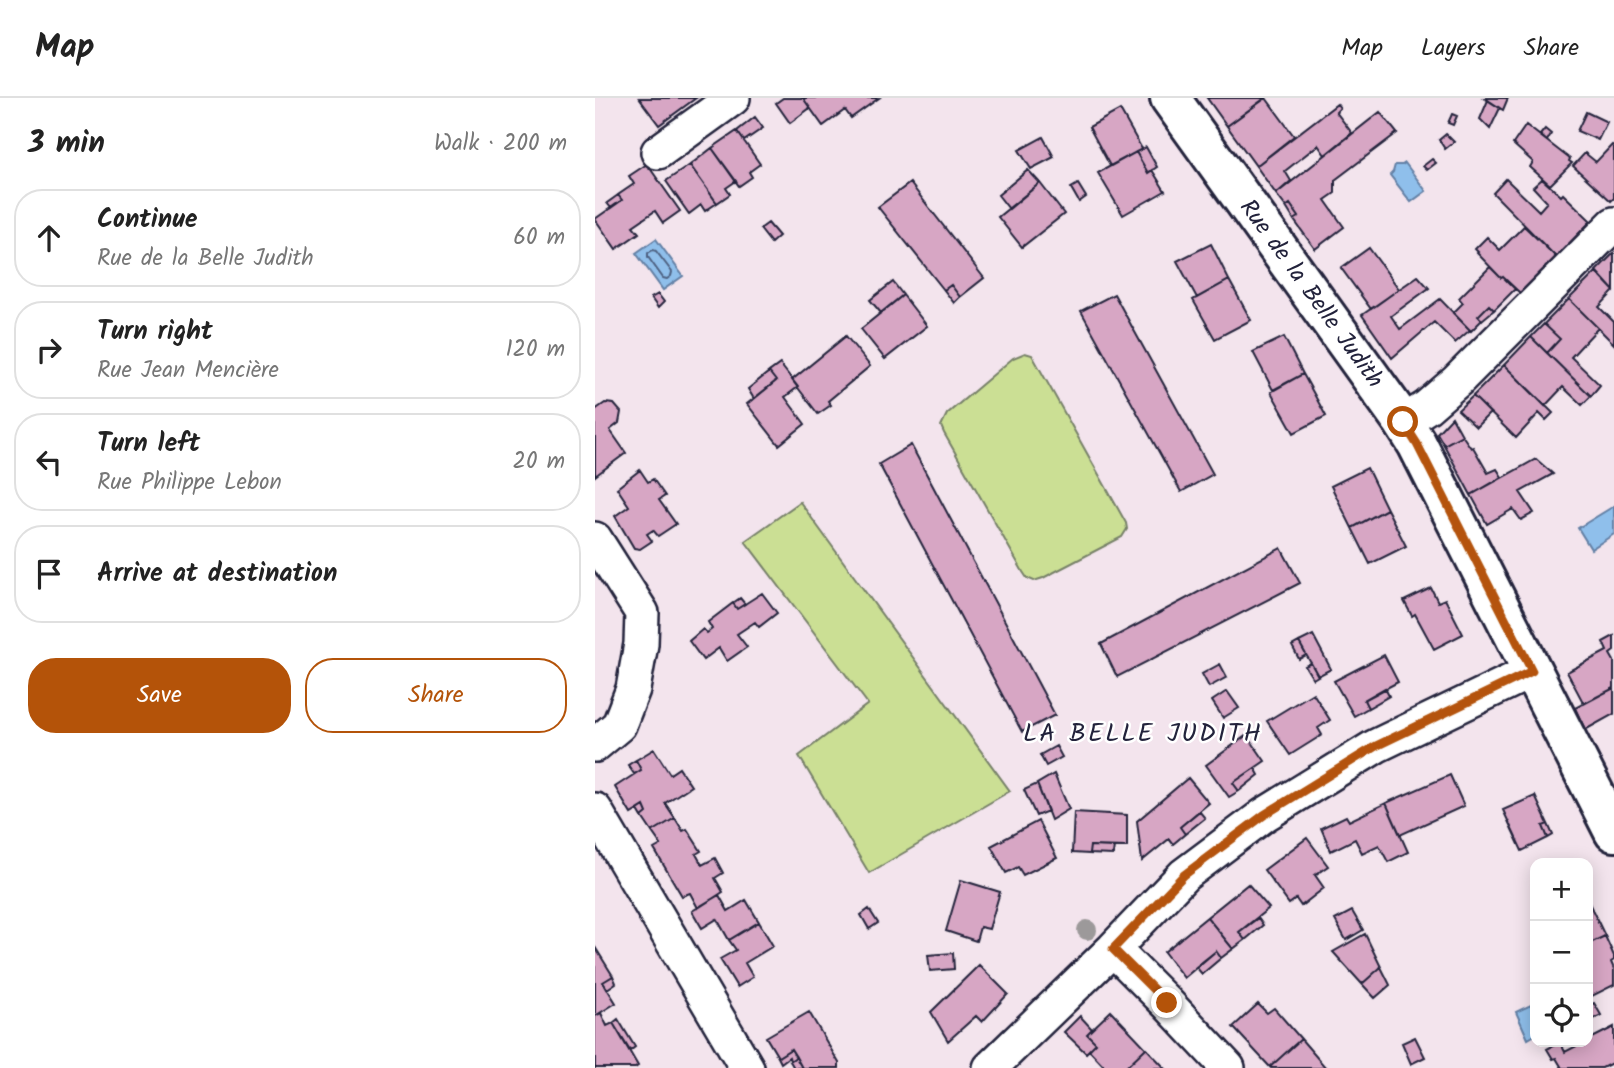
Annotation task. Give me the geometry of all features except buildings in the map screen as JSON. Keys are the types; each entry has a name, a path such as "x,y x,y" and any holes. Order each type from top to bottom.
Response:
{"street":[{"path":"658,152 733,98"},
{"name":"Rue de la Belle Judith","path":"1171,98 1417,444 1614,832"},
{"path":"1403,422 1427,407 1457,381 1614,224"},
{"path":"595,539 642,613 641,645 633,690 619,725 595,745"},
{"path":"990,1068 1113,949 1184,875 1264,815 1376,746 1532,671"},
{"path":"595,810 747,1068"},
{"path":"1113,949 1228,1068"}],"green space":[{"path":"1025,353 1032,355 1127,529 1122,537 1034,581 1027,578 1023,572 941,426 947,414 1013,358"},
{"path":"800,502 1010,791 869,873 799,756 868,704 745,541"}],"water":[{"path":"1405,163 1426,191 1411,202 1390,175 1395,165"},
{"path":"656,239 683,276 663,290 636,253"},
{"path":"1614,506 1614,534 1591,549 1578,528"},
{"path":"1530,1005 1528,1039 1516,1012"}],"district":[{"name":"LA BELLE JUDITH","path":"1143,734"}],"route":[{"path":"1167,1003 1113,949 1184,875 1264,815 1376,746 1532,671 1417,444 1403,422"}]}
